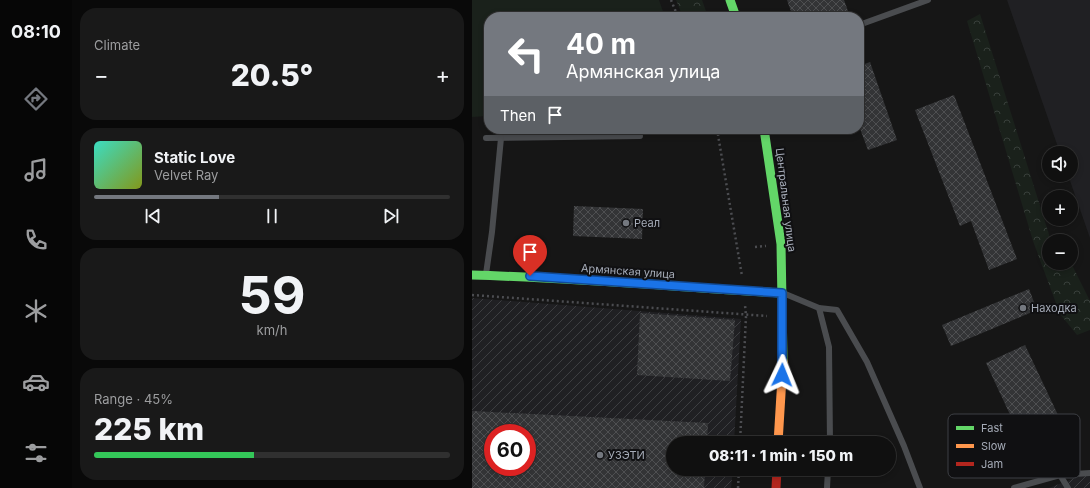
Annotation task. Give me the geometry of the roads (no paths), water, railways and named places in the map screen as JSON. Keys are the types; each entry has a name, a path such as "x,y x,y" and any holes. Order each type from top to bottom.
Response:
{"main road":[{"path":"730,0 734,12"},
{"name":"Центральная улица","path":"765,134 781,244 783,361 778,436"},
{"name":"Армянская улица","path":"472,275 544,276 641,285 782,293"},
{"path":"776,488 777,476"}],"lane":[{"path":"864,23 928,0"},
{"path":"486,138 640,136"},
{"path":"485,276 492,232 501,138"},
{"path":"782,293 819,308 837,310 867,362 904,446 920,488"},
{"path":"819,308 829,347 830,436"},
{"path":"1080,474 1090,473"},
{"path":"827,488 828,476"},
{"path":"1014,488 1049,478"},
{"path":"1062,478 1068,488"}],"place":[{"name":"Реал","path":"626,223"},
{"name":"Находка","path":"1023,308"},
{"name":"УЗЭТИ","path":"600,455"}]}
